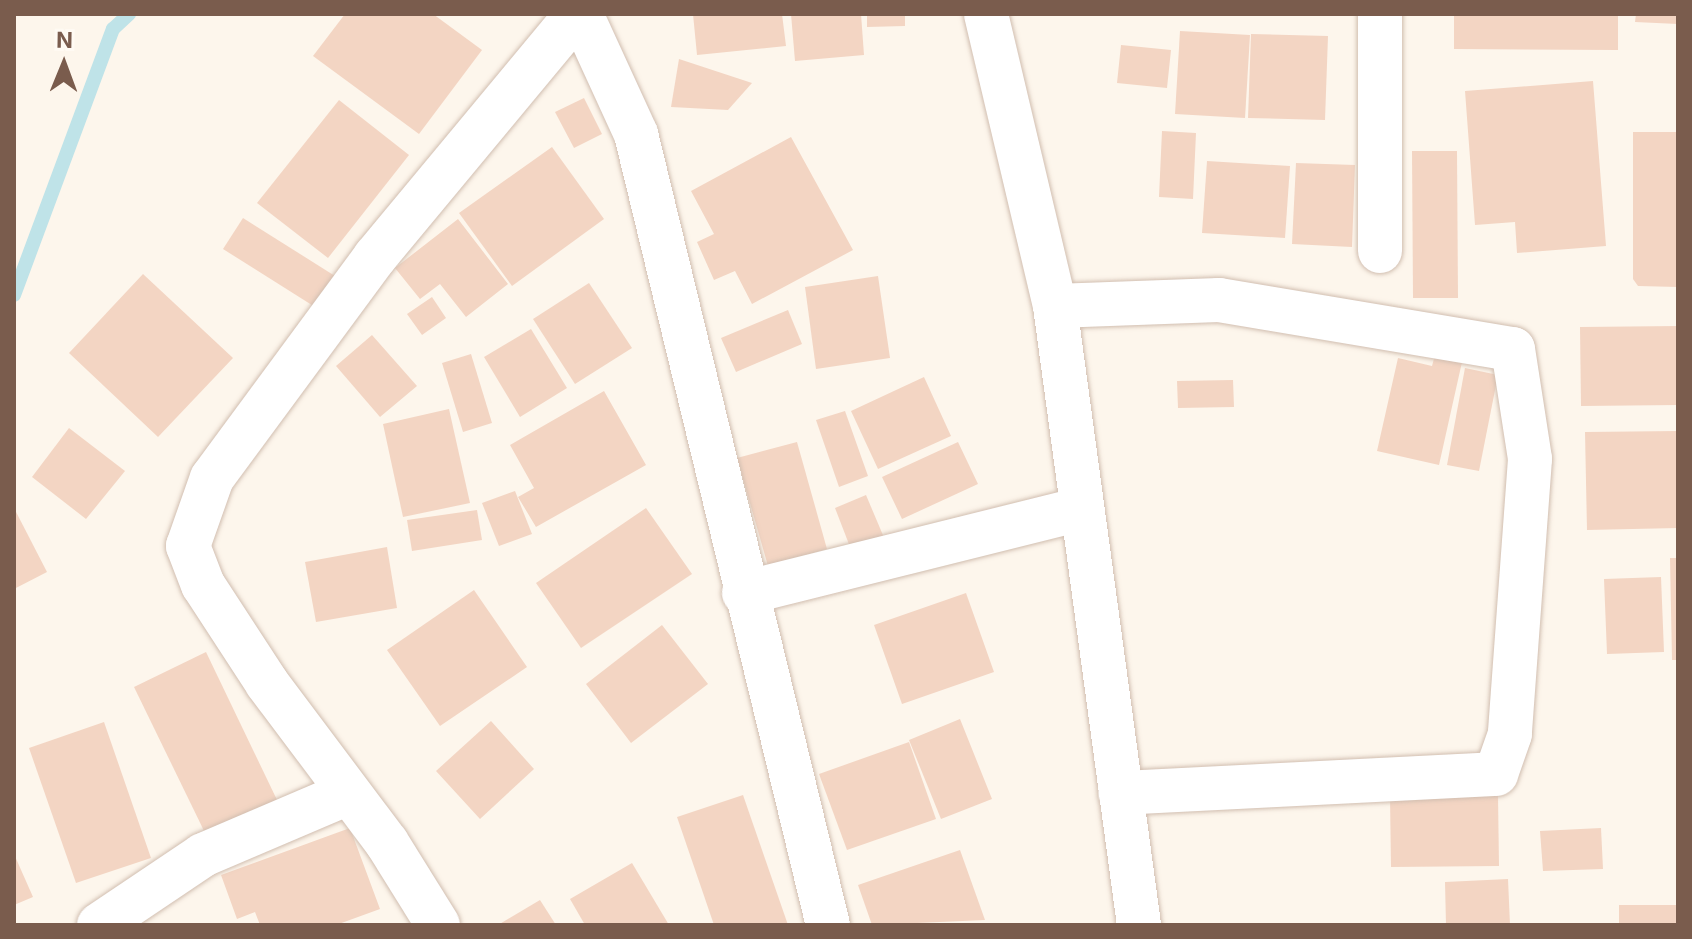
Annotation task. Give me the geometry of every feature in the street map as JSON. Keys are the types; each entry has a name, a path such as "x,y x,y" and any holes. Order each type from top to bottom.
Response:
{"street":[{"path":"438,925 387,843 346,794 203,585 188,546 193,520 212,478 375,257 579,14 636,134 744,593 828,925"},
{"path":"986,14 1055,306 1139,925"},
{"path":"1380,14 1380,251"},
{"path":"1055,306 1219,300 1513,349 1530,459 1510,734 1496,774 1120,793"},
{"path":"744,593 1081,509"},
{"path":"99,925 203,855 346,794"}],"building":[{"path":"345,14 433,14 482,50 419,134 313,56"},
{"path":"693,14 782,14 786,46 697,55"},
{"path":"791,14 861,14 864,55 795,61"},
{"path":"867,14 905,14 905,26 867,27"},
{"path":"1454,14 1618,14 1618,50 1454,49"},
{"path":"1636,14 1678,14 1678,24 1635,22"},
{"path":"1180,31 1250,35 1245,118 1175,114"},
{"path":"1251,34 1328,36 1325,120 1248,118"},
{"path":"1121,45 1171,50 1167,88 1117,83"},
{"path":"679,59 752,83 728,110 671,107"},
{"path":"1593,81 1606,246 1517,253 1515,222 1475,225 1465,91"},
{"path":"584,98 602,134 574,148 555,112"},
{"path":"339,100 409,155 328,258 257,203"},
{"path":"1162,131 1196,133 1193,199 1159,197"},
{"path":"1633,132 1678,132 1678,287 1638,286 1633,279"},
{"path":"791,137 853,250 752,304 735,271 714,280 697,242 714,234 691,191"},
{"path":"552,147 604,219 512,286 459,213"},
{"path":"1412,151 1457,151 1458,298 1413,298"},
{"path":"1207,161 1290,166 1285,238 1202,233"},
{"path":"1296,163 1355,165 1352,247 1292,244"},
{"path":"243,218 335,276 315,307 223,249"},
{"path":"458,219 508,284 466,317 440,284 420,299 395,268"},
{"path":"143,274 233,358 158,437 69,353"},
{"path":"878,276 890,358 816,369 805,287"},
{"path":"589,283 632,348 575,384 533,319"},
{"path":"432,297 446,318 422,335 407,314"},
{"path":"788,310 802,344 736,372 721,338"},
{"path":"1678,326 1678,405 1581,406 1580,327"},
{"path":"531,329 567,388 520,417 484,357"},
{"path":"372,335 417,386 380,417 336,366"},
{"path":"471,354 492,423 463,432 442,363"},
{"path":"1435,355 1462,362 1439,465 1377,451 1398,358 1432,366"},
{"path":"1465,368 1498,375 1479,471 1447,465"},
{"path":"924,377 951,436 878,469 851,411"},
{"path":"1233,380 1234,407 1178,408 1177,381"},
{"path":"604,391 646,465 536,527 518,497 534,488 510,445"},
{"path":"449,409 470,503 403,517 383,424"},
{"path":"845,411 868,476 839,487 816,420"},
{"path":"69,428 125,471 86,519 32,477"},
{"path":"1678,431 1678,528 1587,530 1585,432"},
{"path":"797,442 827,549 768,566 737,458"},
{"path":"958,442 978,484 902,519 882,477"},
{"path":"515,491 532,534 499,546 482,503"},
{"path":"866,495 885,540 852,552 835,508"},
{"path":"14,508 47,572 14,589"},
{"path":"646,508 692,574 581,648 536,583"},
{"path":"477,510 482,540 412,551 407,520"},
{"path":"387,547 397,608 316,622 305,562"},
{"path":"1670,558 1678,558 1678,660 1672,660"},
{"path":"1661,577 1664,652 1607,654 1604,579"},
{"path":"474,590 527,667 440,726 387,650"},
{"path":"966,593 994,672 902,704 874,625"},
{"path":"662,625 708,684 631,743 586,684"},
{"path":"206,652 278,802 207,837 134,687"},
{"path":"960,719 992,799 941,819 909,740"},
{"path":"491,721 534,769 480,819 436,771"},
{"path":"104,722 151,858 76,883 29,748"},
{"path":"909,742 936,819 847,850 819,774"},
{"path":"743,795 788,925 714,925 677,817"},
{"path":"1498,796 1499,866 1391,867 1390,797"},
{"path":"350,828 380,909 336,925 260,925 255,912 237,919 221,875"},
{"path":"1601,828 1603,869 1543,871 1540,831"},
{"path":"960,850 985,920 872,925 858,885"},
{"path":"14,854 33,897 14,905"},
{"path":"632,863 669,925 585,925 570,899"},
{"path":"1508,879 1510,925 1446,925 1445,882"},
{"path":"540,900 556,925 498,925"},
{"path":"1619,905 1678,905 1678,925 1619,925"}],"waterway":[{"path":"14,295 113,29 129,14"}]}
